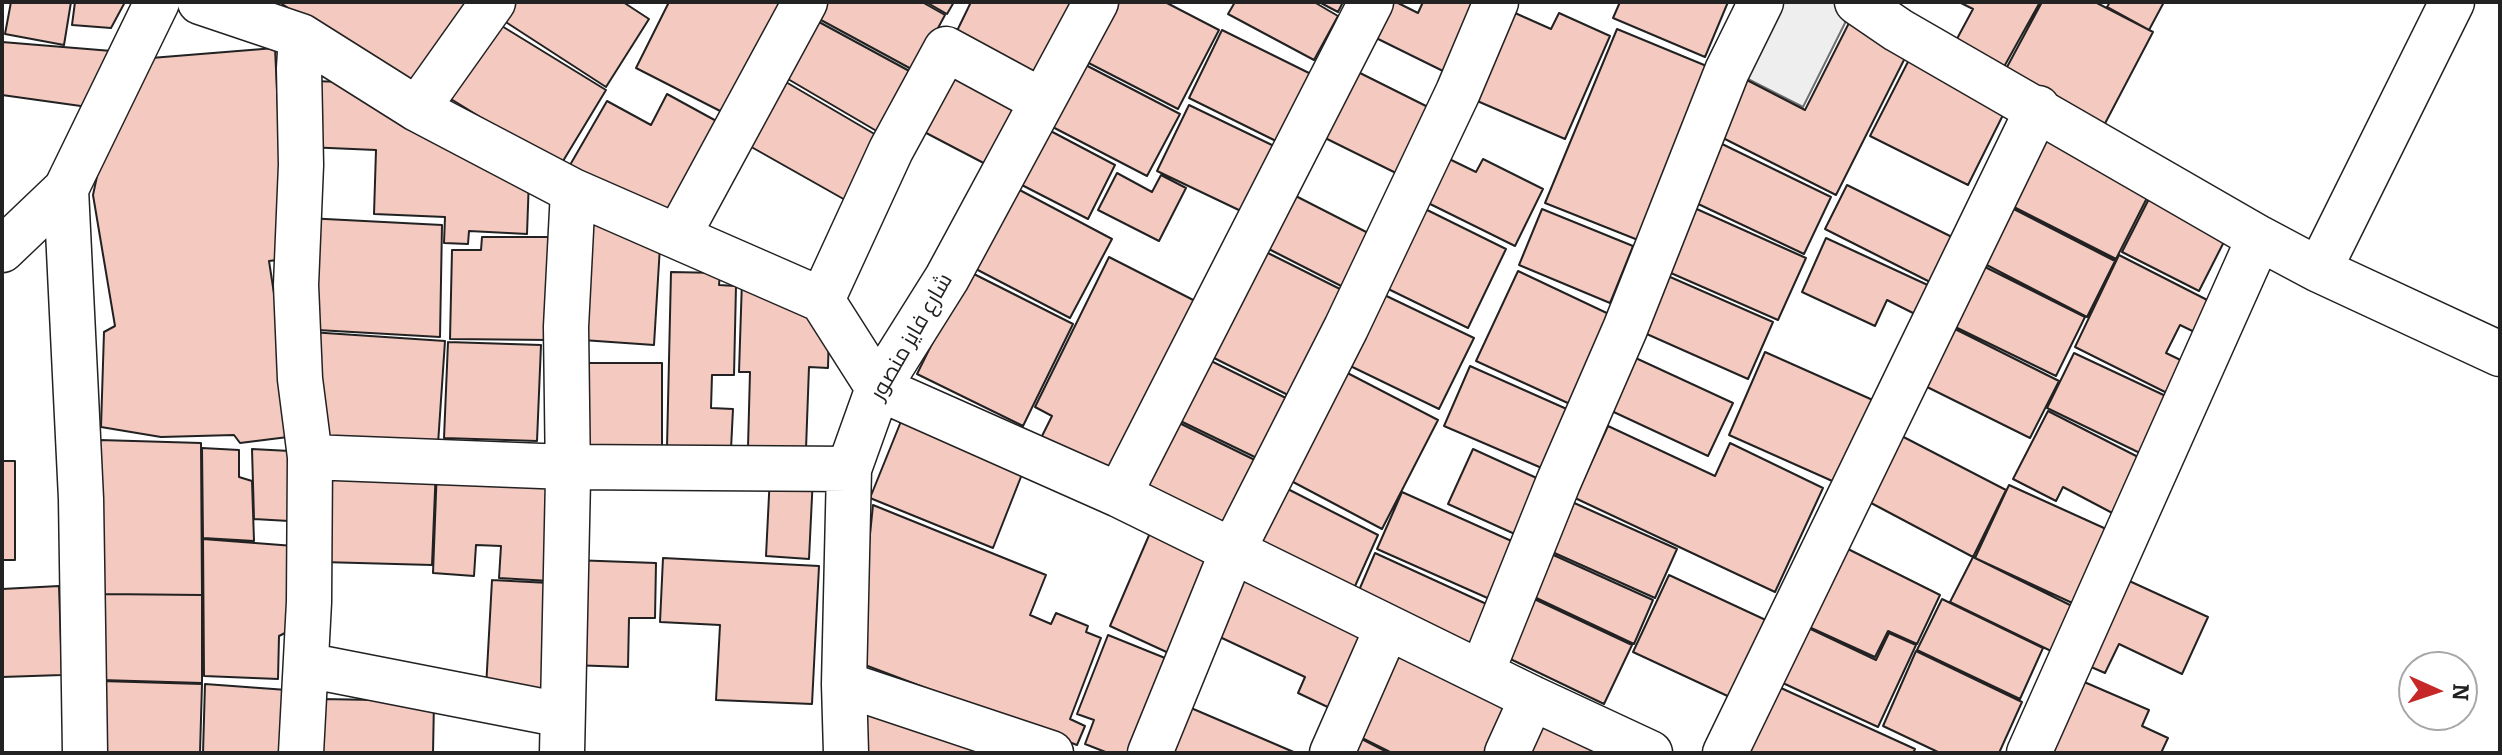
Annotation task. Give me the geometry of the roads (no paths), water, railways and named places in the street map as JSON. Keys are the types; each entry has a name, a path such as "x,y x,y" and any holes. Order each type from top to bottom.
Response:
{"street":[{"path":"2,250 66,189 157,2"},
{"path":"200,2 301,36 417,109 573,191 822,300 878,388 1119,495 1387,628 1650,753"},
{"path":"417,109 493,2"},
{"path":"678,236 805,2"},
{"name":"شارع فايز منصور","path":"846,753 844,684 849,469 878,388 947,278 1096,2"},
{"path":"1119,495 1371,2"},
{"path":"1150,753 1232,552 1346,328 1451,106 1496,2"},
{"path":"1482,672 1558,483 1631,315 1727,71 1761,2"},
{"path":"1857,2 1906,16 2038,108 2259,238 2319,270 2500,354"},
{"path":"2319,270 2452,2"},
{"path":"301,36 296,285 300,379 310,457 301,753"},
{"path":"822,300 891,150 946,49 1042,101"},
{"path":"1725,753 2038,108"},
{"path":"66,189 81,499 85,753"},
{"path":"306,665 562,734 566,327 573,191"},
{"path":"2029,753 2259,238"},
{"path":"310,457 567,467 849,469"},
{"path":"1332,753 1387,628"},
{"path":"844,684 1051,753"},
{"path":"1507,753 1532,698"}]}
